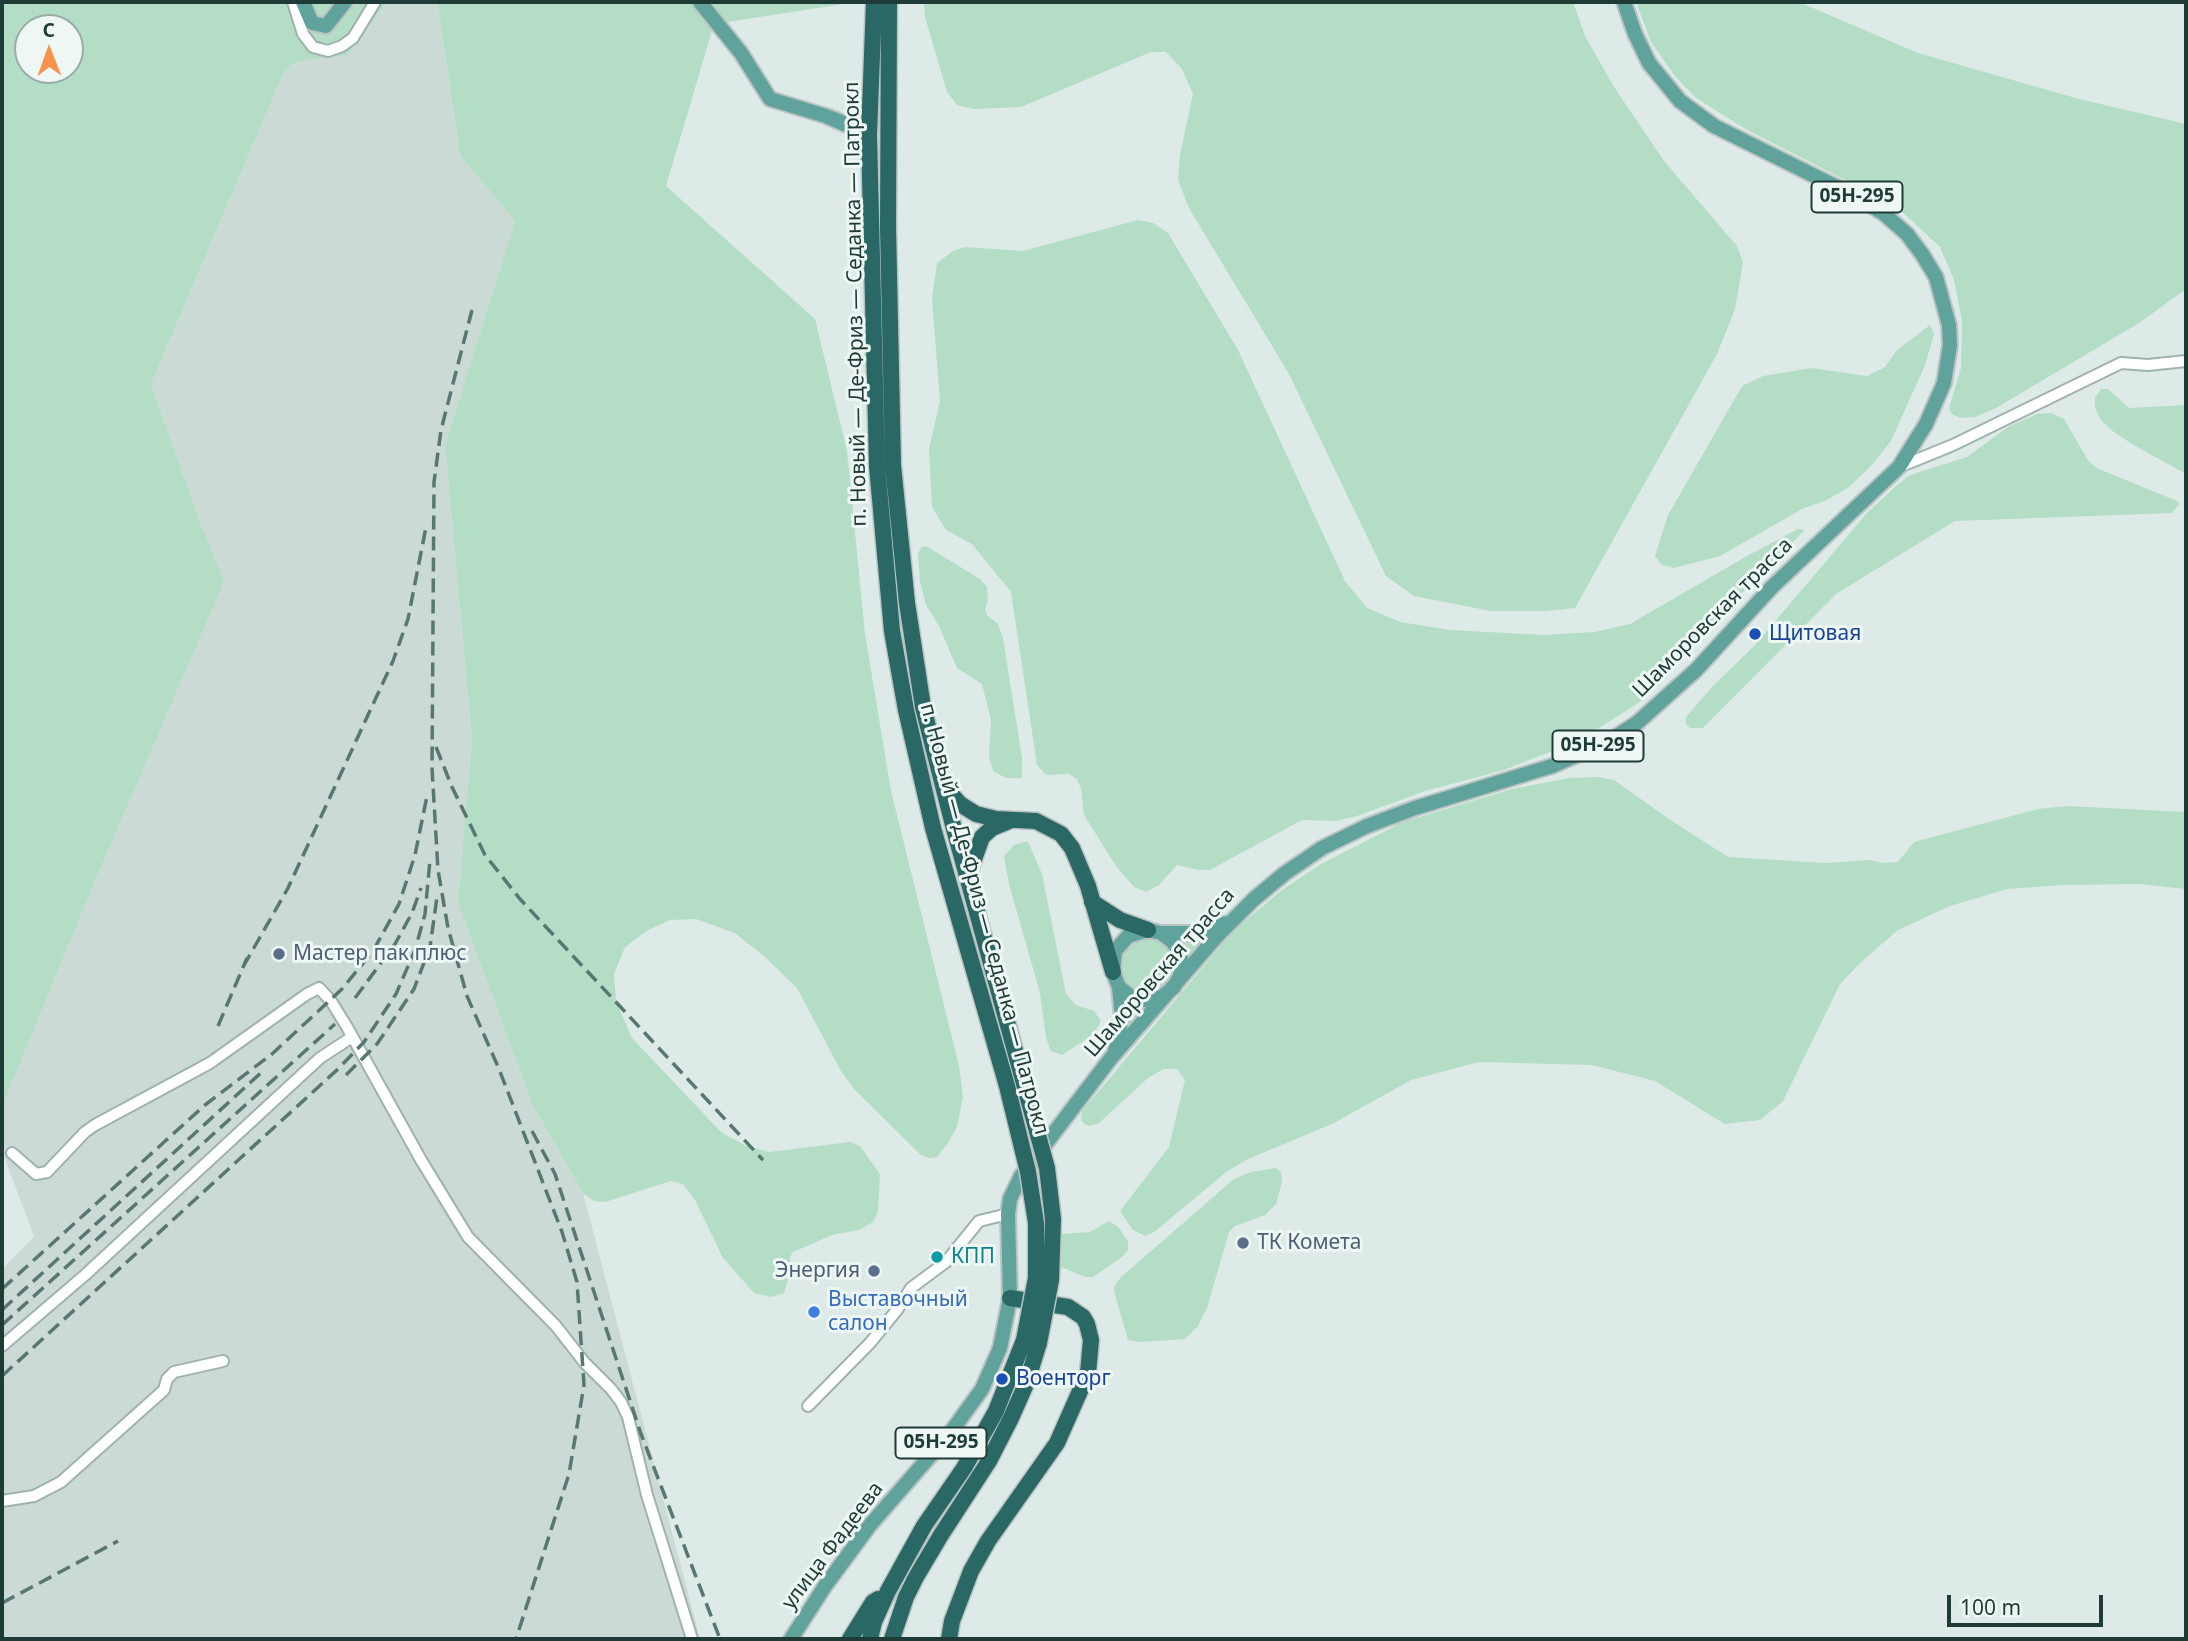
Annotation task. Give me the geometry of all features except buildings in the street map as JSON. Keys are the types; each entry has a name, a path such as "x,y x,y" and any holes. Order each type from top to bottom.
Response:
{"highway":[{"name":"п. Новый — Де-Фриз — Седанка — Патрокл","path":"874,2 869,135 877,466 892,631 906,710 930,816 1007,1086 1028,1172 1036,1223 1036,1278 1027,1382 989,1461 916,1577 906,1597 892,1639"},
{"name":"п. Новый — Де-Фриз — Седанка — Патрокл","path":"870,1639 874,1622 888,1591 924,1526 964,1468 1031,1342 1051,1280 1053,1219 1047,1168 942,784 923,707 914,652 893,465 888,227 889,2"},
{"path":"942,784 960,804 976,814 996,819 1044,823 1061,834 1072,848 1093,902 1116,979"},
{"path":"968,876 982,837 1000,824 1015,819"},
{"name":"05Н-295","path":"1093,902 1120,920 1155,932"},
{"path":"949,1639 952,1621 971,1571 988,1541 1056,1443 1088,1373 1091,1340 1083,1317 1068,1307 1010,1298"},
{"path":"850,1639 873,1602 888,1591"}],"main road":[{"path":"303,2 312,23 326,26 345,2"},
{"path":"700,2 741,54 770,99 826,116 869,135"},
{"name":"Шаморовская трасса","path":"1008,1214 1010,1199 1032,1158 1111,1058 1254,899 1322,848 1367,826 1426,804 1552,766 1609,741 1637,723 1696,670 1772,587 1899,467 1926,424 1944,383 1950,345 1949,325 1936,278 1907,234 1883,213 1859,198 1714,126 1680,101 1649,63 1624,2"},
{"name":"05Н-295","path":"1111,1058 1117,1048 1121,1026 1115,951 1120,943 1128,936 1155,932 1194,933 1231,922"},
{"path":"1155,932 1172,941 1179,951 1182,964 1174,987"},
{"name":"05Н-295","path":"1116,979 1131,997 1147,1000 1162,997 1174,987"},
{"name":"улица Фадеева","path":"792,1639 825,1586 870,1525 951,1432 982,1389 1000,1348 1010,1298 1008,1214"}],"street":[{"path":"293,2 303,34 313,47 328,51 342,46 352,38 376,2"},
{"path":"1899,467 1952,445 2121,363 2148,365 2186,360"},
{"path":"12,1153 36,1174 47,1172 95,1125 210,1063 307,993 319,988 331,1001 468,1237 556,1326 583,1362 621,1402 628,1417 647,1495 692,1639"},
{"path":"2,1346 85,1275 320,1058 352,1037"},
{"path":"808,1406 870,1343 911,1288 946,1262 979,1221 1008,1214"},
{"path":"2,1501 34,1496 61,1482 142,1412 164,1390 167,1379 174,1372 223,1361"}],"shaded area":[{"path":"387,2 432,2 438,5 460,155 515,221 445,445 472,740 458,903 533,1106 583,1193 700,1639 2,1639 2,1270 34,1236 2,1151 2,1107 223,581 151,384 283,74 292,64 347,55"}],"green space":[{"path":"2,2 387,2 347,55 292,64 283,74 151,384 201,525 224,581 92,888 2,1107"},
{"path":"432,2 844,2 714,24 666,186 815,319 847,451 865,634 891,791 959,1066 963,1097 957,1127 948,1143 937,1157 921,1155 854,1089 841,1071 797,988 735,933 696,919 670,920 648,930 625,947 614,974 616,1001 632,1038 721,1132 744,1145 769,1152 850,1142 860,1146 880,1174 878,1211 873,1222 859,1230 832,1235 793,1252 784,1293 771,1297 754,1293 723,1258 695,1200 683,1184 671,1181 605,1202 594,1201 583,1193 533,1106 458,903 472,740 445,445 515,221 460,155 438,5"},
{"path":"924,2 1573,2 1585,36 1614,87 1664,161 1737,246 1743,262 1735,309 1717,354 1575,608 1491,611 1414,596 1386,576 1289,374 1189,208 1178,180 1180,155 1193,94 1182,69 1166,52 1151,52 1021,107 974,109 957,105 947,92 925,17"},
{"path":"1636,2 1799,2 1918,53 2079,99 2186,124 2186,289 2139,323 1996,408 1975,417 1960,418 1952,414 1949,408 1961,368 1962,321 1954,280 1940,247 1896,206 1747,130 1696,98 1675,76 1651,42"},
{"path":"1138,220 1153,223 1168,233 1238,350 1345,581 1367,608 1400,622 1450,630 1544,635 1595,632 1630,624 1747,556 1798,529 1805,530 1726,609 1656,688 1637,704 1597,729 1504,770 1425,791 1357,816 1336,821 1302,820 1210,870 1177,865 1159,885 1146,892 1134,887 1116,866 1084,815 1077,779 1069,774 1046,775 1037,765 1011,592 972,544 946,530 932,507 929,449 940,401 932,298 937,263 953,251 965,247 1023,251"},
{"path":"1930,325 1934,334 1925,365 1891,441 1848,488 1825,501 1804,508 1720,556 1674,568 1662,565 1655,556 1668,515 1742,386 1763,376 1811,368 1867,376 1885,367 1897,350"},
{"path":"2101,389 2108,389 2129,408 2186,405 2186,474 2132,444 2100,419 2095,398"},
{"path":"2051,413 2064,419 2089,462 2099,469 2179,504 2172,513 1955,521 1836,594 1703,728 1690,728 1686,724 1686,717 1712,687 1755,645 1867,513 1896,486 1910,475 1967,457 2008,427 2037,414"},
{"path":"926,546 980,579 987,587 988,600 985,609 987,615 998,624 1003,638 1022,758 1022,778 1006,778 993,771 989,757 991,720 982,684 957,668 939,626 926,605 920,581 918,554 921,547"},
{"path":"1599,777 1614,780 1728,857 1826,863 1869,860 1898,862 1914,842 2038,809 2067,806 2186,812 2186,889 2139,884 2007,889 1950,906 1898,930 1840,984 1783,1101 1760,1120 1725,1124 1655,1081 1592,1065 1479,1062 1411,1080 1334,1123 1248,1159 1226,1172 1154,1232 1145,1236 1133,1230 1120,1211 1169,1147 1185,1080 1177,1069 1163,1069 1148,1078 1098,1124 1084,1124 1081,1120 1082,1111 1236,928 1282,890 1321,864 1403,822 1512,789 1569,778"},
{"path":"1028,842 1042,874 1066,994 1076,1005 1094,1011 1101,1021 1094,1034 1062,1055 1051,1051 1046,1038 1040,993 1009,884 1004,856 1014,845"},
{"path":"1148,939 1167,947 1175,966 1167,985 1148,993 1129,985 1121,966 1129,947"},
{"path":"1207,939 1188,961 1178,940"},
{"path":"1127,1002 1150,1007 1129,1030"},
{"path":"1276,1168 1281,1172 1282,1182 1276,1204 1265,1215 1235,1226 1229,1232 1207,1308 1198,1326 1185,1339 1141,1342 1128,1340 1114,1291 1121,1277 1234,1179 1251,1172"},
{"path":"1109,1221 1118,1227 1128,1241 1128,1250 1122,1257 1093,1277 1085,1277 1059,1266 1059,1237 1062,1234 1090,1232"}],"railway":[{"path":"472,310 441,430 434,482 432,768 438,870 448,928 467,996 499,1069 562,1232 577,1282 584,1385 569,1474 516,1639"},
{"path":"243,967 288,888 393,661 408,619 426,527"},
{"path":"436,747 485,855 520,899 763,1160"},
{"path":"2,1289 205,1105 272,1054 342,989 373,951 399,904 415,855 427,796"},
{"path":"2,1376 338,1069 364,1042 396,994 415,950 425,914 430,860"},
{"path":"355,998 395,944 412,913 421,888"},
{"path":"346,1075 377,1044 414,989 430,947 437,897"},
{"path":"218,1026 247,958"},
{"path":"2,1325 335,1024"},
{"path":"2,1310 264,1070"},
{"path":"532,1131 555,1174 641,1434 720,1639"},
{"path":"2,1603 118,1541"}],"place":[{"name":"Щитовая","path":"1755,634"},
{"name":"Мастер пак плюс","path":"279,954"},
{"name":"ТК Комета","path":"1243,1243"},
{"name":"КПП","path":"937,1257"},
{"name":"Энергия","path":"874,1271"},
{"name":"Выставочный салон","path":"814,1312"},
{"name":"Военторг","path":"1002,1379"}]}
